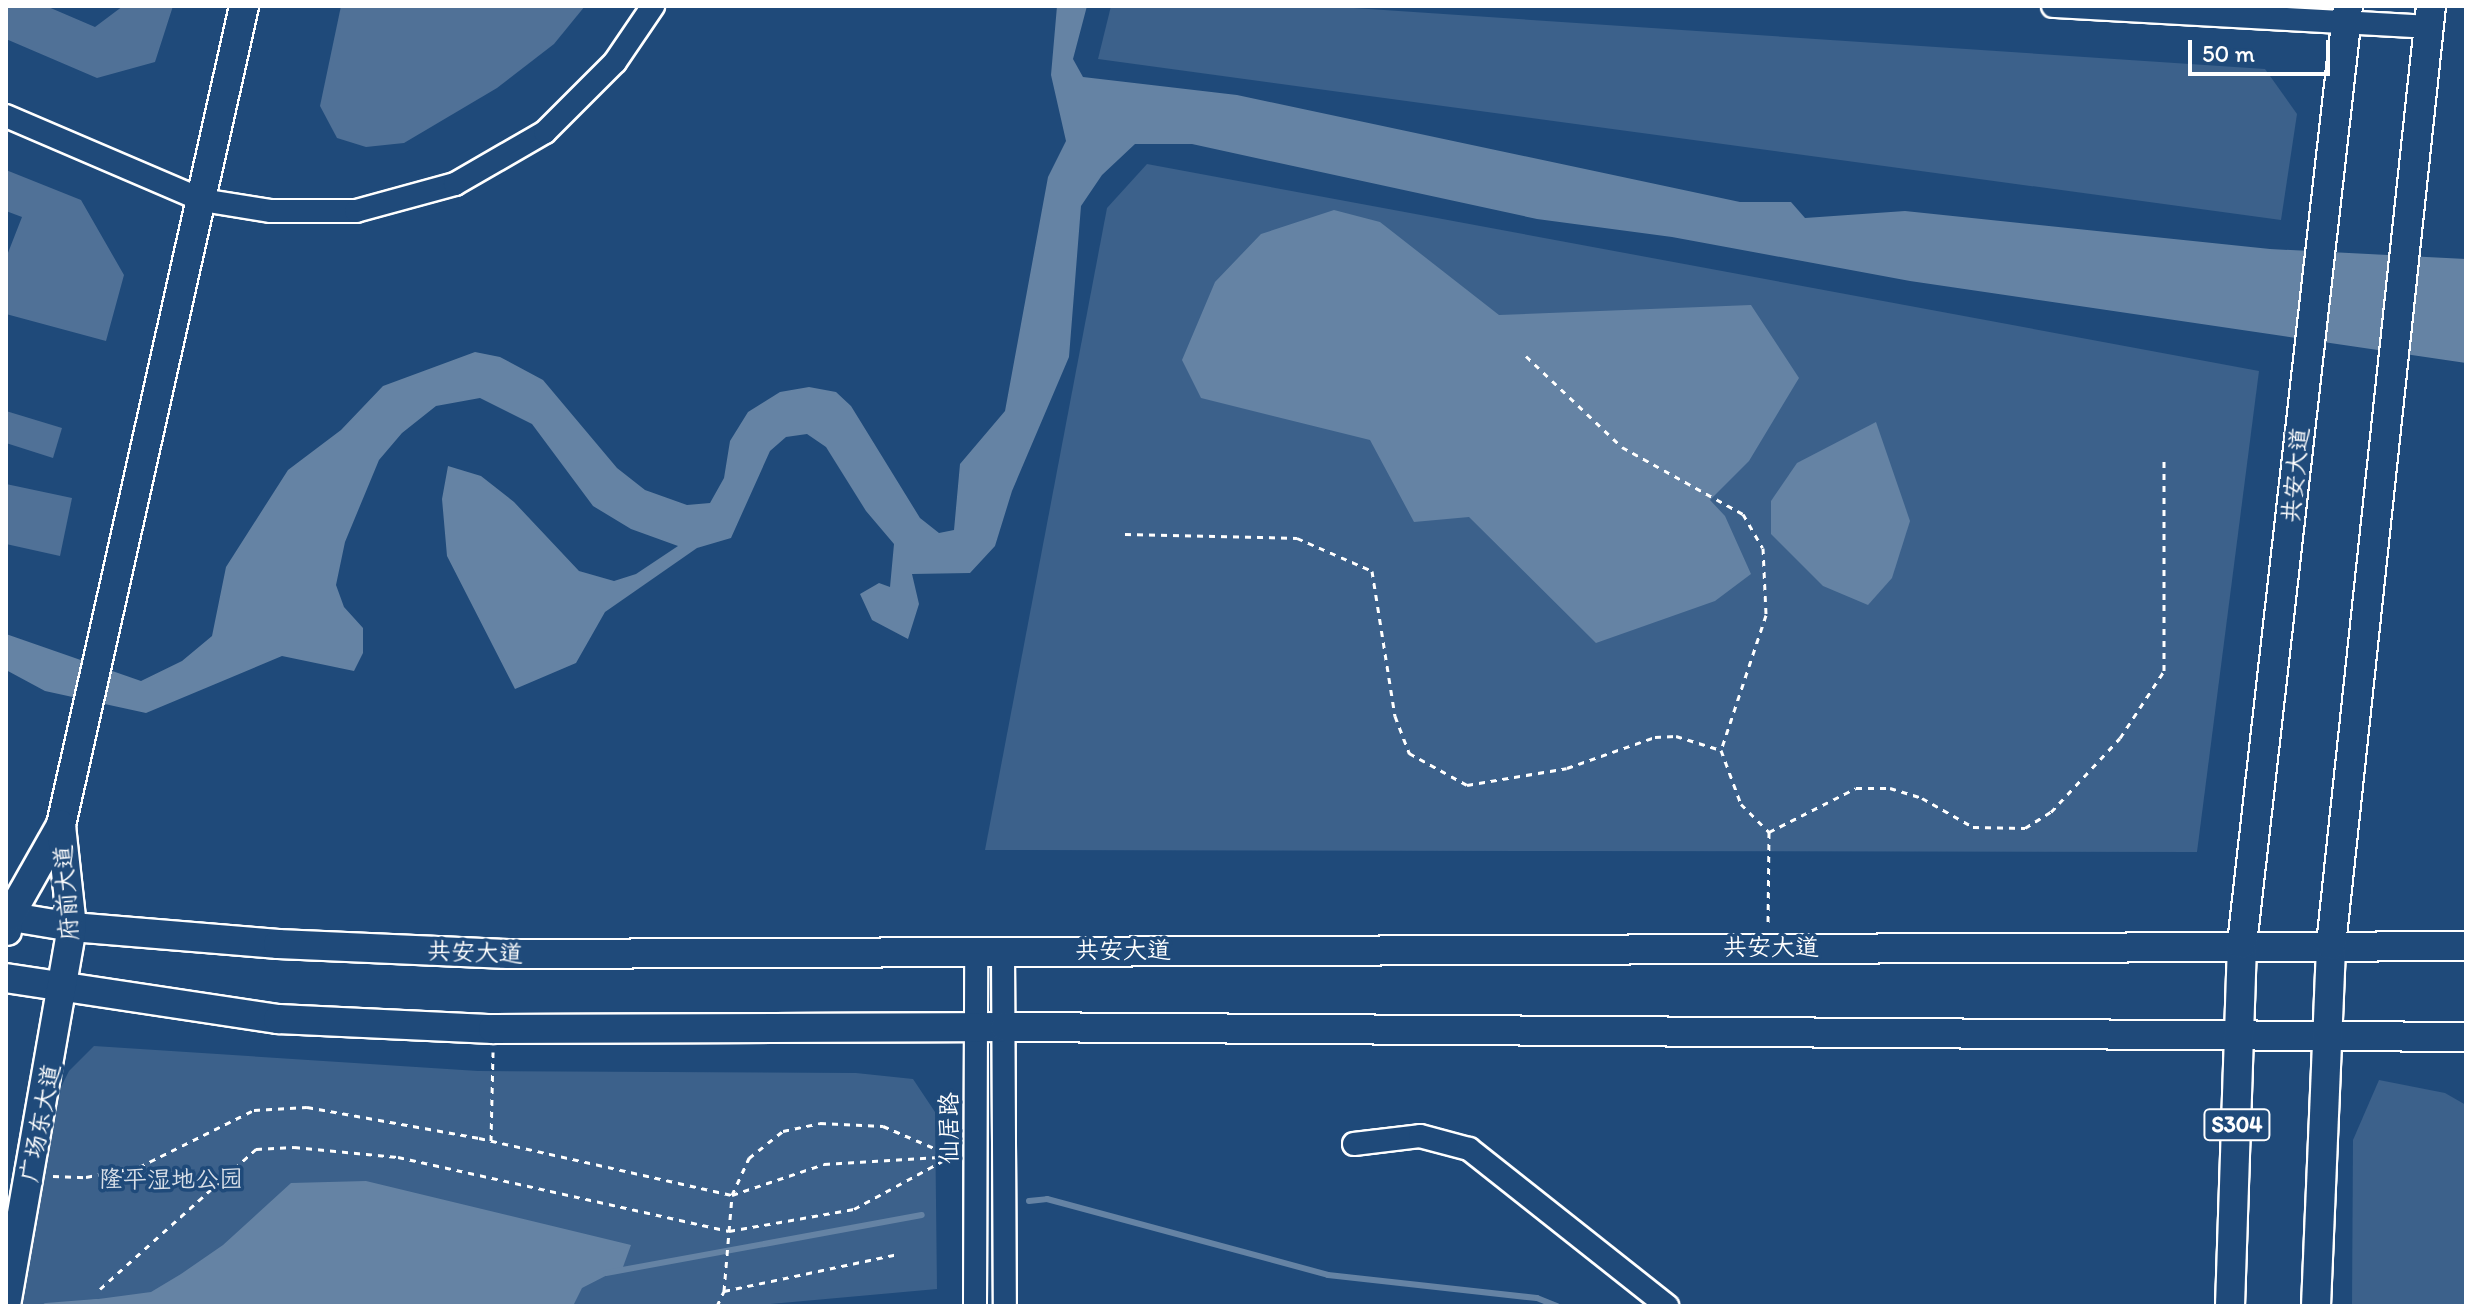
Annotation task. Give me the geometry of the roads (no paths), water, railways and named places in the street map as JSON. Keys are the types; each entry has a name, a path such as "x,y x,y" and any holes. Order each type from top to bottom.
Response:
{"main road":[{"path":"61,825 244,6"},
{"name":"共安大道","path":"2230,1306 2242,944 2347,14"},
{"path":"2316,1306 2331,945 2429,16"},
{"name":"府前大道","path":"7,921 61,825"},
{"name":"府前大道","path":"61,825 72,927 65,988"},
{"name":"共安大道","path":"7,921 278,944 509,954 2242,944 2466,946"},
{"path":"6,978 278,1019 493,1029 1005,1027 2240,1032 2466,1037"},
{"name":"广场东大道","path":"6,1305 65,988"}],"street":[{"path":"6,116 202,200 271,211 356,211 455,184 545,132 615,62 653,6"},
{"path":"2053,6 2429,16"},
{"path":"989,951 1005,1027 1005,1306"},
{"name":"仙居路","path":"975,1306 975,1027 989,951"},
{"path":"1354,1144 1420,1136 1469,1149 1667,1306"}],"waterway":[{"path":"1029,1201 1047,1199 1328,1275 1537,1298 1557,1306"},
{"path":"606,1273 922,1215"},
{"path":"46,1306 97,1302"}],"park label":[{"name":"隆平湿地公园","path":"171,1179"}]}
